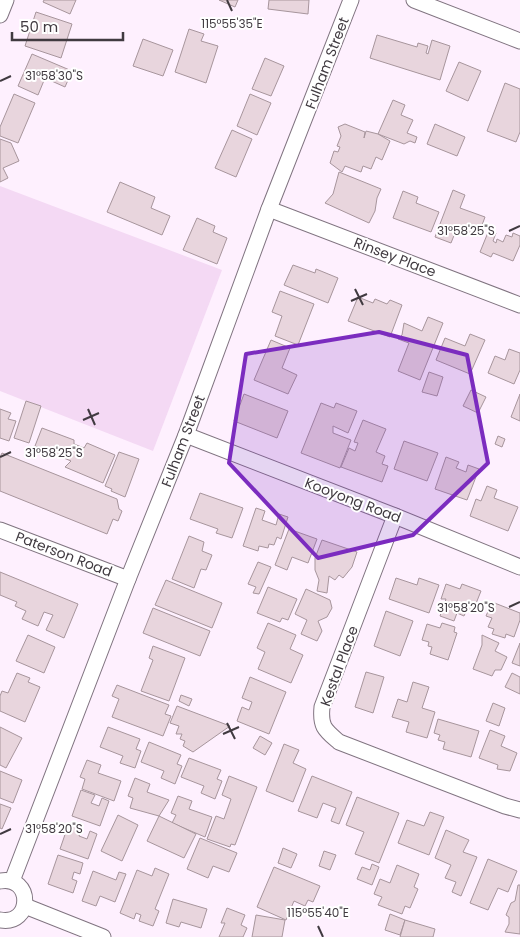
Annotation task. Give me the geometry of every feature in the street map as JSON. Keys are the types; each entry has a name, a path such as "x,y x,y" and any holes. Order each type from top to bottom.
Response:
{"street":[{"path":"0,15 6,0"},
{"name":"Fulham Street","path":"6,881 186,435 269,209 351,0"},
{"path":"414,0 520,41"},
{"name":"Rinsey Place","path":"269,209 520,305"},
{"name":"Kooyong Road","path":"186,435 396,516 520,567"},
{"name":"Kestal Place","path":"396,516 322,707 321,720 327,732 340,742 505,806 520,810"},
{"name":"Paterson Road","path":"0,530 128,579"},
{"path":"0,920 7,921 18,916 25,906 25,896 20,887 6,881"},
{"path":"25,906 102,937"}],"highlighted area":[{"path":"379,332 467,355 488,463 413,535 318,558 229,463 246,354"}],"shaded area":[{"path":"0,186 222,270 153,451 0,391"}],"building":[{"path":"44,0 76,0 70,14 43,2"},
{"path":"219,0 238,0 235,7"},
{"path":"269,0 309,0 308,14 268,9"},
{"path":"36,12 72,24 61,58 25,46"},
{"path":"189,29 204,34 201,41 218,46 206,83 175,72"},
{"path":"377,35 417,47 418,43 428,46 426,53 428,54 432,40 450,46 440,80 370,58"},
{"path":"143,39 173,50 163,76 133,66"},
{"path":"32,54 72,71 65,87 45,78 38,95 18,86"},
{"path":"265,58 284,66 271,96 252,89"},
{"path":"459,62 481,71 468,101 446,91"},
{"path":"505,83 520,89 520,132 516,142 487,131"},
{"path":"14,94 35,103 18,143 0,136 0,127"},
{"path":"250,94 271,103 257,135 237,126"},
{"path":"393,100 405,105 401,115 413,120 407,133 417,137 415,143 410,141 404,144 378,134"},
{"path":"345,124 365,132 364,138 366,131 378,134 390,141 382,160 376,157 371,169 363,166 361,172 345,166 342,172 330,163 334,151 338,152 340,147 337,146 341,136 338,127"},
{"path":"435,124 465,137 457,156 427,144"},
{"path":"232,130 252,139 236,177 215,168"},
{"path":"0,139 11,143 19,161 3,168 8,178 0,182"},
{"path":"339,172 381,189 375,211 369,223 325,203 333,194"},
{"path":"120,182 155,197 151,208 170,216 162,235 107,212"},
{"path":"453,190 465,195 460,208 485,217 478,236 457,228 451,243 435,237"},
{"path":"403,191 418,197 416,203 439,212 431,232 393,218"},
{"path":"197,218 215,226 213,232 227,238 217,264 183,250"},
{"path":"489,230 496,233 493,241 496,243 497,239 503,242 506,235 512,237 513,233 520,236 520,245 513,261 493,253 491,257 480,252"},
{"path":"293,265 315,273 316,269 338,278 328,303 284,285"},
{"path":"280,291 314,304 298,345 275,336 282,316 272,312"},
{"path":"358,297 373,303 375,299 387,304 390,300 402,305 390,337 348,321"},
{"path":"428,317 443,323 420,380 398,371 409,343 398,339 402,335 404,323 422,331"},
{"path":"470,334 485,340 470,374 436,360 445,338 465,346"},
{"path":"271,340 290,348 282,368 297,375 288,394 254,380"},
{"path":"509,349 520,353 520,370 514,384 488,373 495,356 505,360"},
{"path":"429,372 443,377 437,396 422,392"},
{"path":"471,390 486,397 478,413 463,406"},
{"path":"244,394 288,411 277,438 234,421"},
{"path":"520,394 520,421 511,417"},
{"path":"26,401 41,406 29,443 14,438"},
{"path":"321,403 334,408 336,403 357,411 348,433 333,426 333,433 351,440 340,468 301,453"},
{"path":"0,409 11,413 8,419 16,421 9,441 0,438"},
{"path":"363,420 386,429 376,452 385,456 382,464 388,466 382,482 341,467 349,448 355,451 358,443 354,442"},
{"path":"42,428 74,440 74,444 84,448 87,443 115,455 103,483 65,467 71,461 35,446"},
{"path":"498,436 505,439 502,447 495,444"},
{"path":"404,441 438,453 427,481 394,469"},
{"path":"119,452 139,459 125,497 105,486"},
{"path":"2,453 117,499 119,509 122,511 118,521 113,519 107,534 0,491 0,457"},
{"path":"446,457 459,462 456,468 466,472 468,465 479,469 467,500 435,489"},
{"path":"487,486 497,490 494,498 518,507 508,531 470,516 476,499 481,501"},
{"path":"200,493 243,508 232,538 216,533 218,529 190,519"},
{"path":"256,508 265,511 262,520 276,525 279,514 288,517 281,539 277,537 274,545 269,544 268,548 259,546 258,551 243,546"},
{"path":"289,529 317,539 308,563 292,557 287,570 275,565"},
{"path":"189,536 204,542 202,551 212,555 206,570 201,569 194,588 172,579"},
{"path":"322,540 357,552 352,567 343,578 339,575 335,580 329,576 327,593 317,591 319,580 315,570 315,558"},
{"path":"258,562 271,567 259,594 253,593 256,587 248,584"},
{"path":"0,572 78,604 64,638 46,630 53,615 44,612 38,626 22,619 26,611 15,606 17,602 0,595"},
{"path":"396,578 417,585 419,578 439,585 429,613 389,599"},
{"path":"166,580 222,603 212,628 155,605"},
{"path":"446,584 460,589 462,584 481,591 473,611 467,609 464,616 457,613 454,621 440,616 446,599 441,599"},
{"path":"268,587 297,599 288,620 282,618 280,622 257,613"},
{"path":"306,589 330,600 332,608 327,617 318,621 322,631 317,641 301,634 307,620 295,614"},
{"path":"492,602 520,613 520,620 514,637 506,634 505,638 492,634 494,629 488,627 492,618 486,616"},
{"path":"153,608 210,631 200,656 143,633"},
{"path":"386,611 413,621 400,656 374,646"},
{"path":"268,623 296,635 290,649 303,655 291,683 258,669 265,652 257,648"},
{"path":"442,623 455,627 454,632 457,633 448,660 430,654 432,647 428,646 429,642 422,640 427,624 440,628"},
{"path":"28,635 55,647 44,673 16,661"},
{"path":"482,635 499,643 495,651 507,657 501,670 495,670 492,676 473,669 482,645"},
{"path":"520,643 520,666 512,663"},
{"path":"153,646 185,658 169,701 141,691 153,660 149,658"},
{"path":"366,672 384,677 373,713 355,707"},
{"path":"17,673 30,678 28,682 40,687 25,722 0,711 2,691 8,693"},
{"path":"512,673 520,677 520,694 505,687"},
{"path":"250,677 286,692 269,734 237,721 242,707 249,710 252,702 242,698"},
{"path":"413,682 429,687 422,708 435,712 427,738 406,732 409,722 392,717 398,699 407,702"},
{"path":"117,685 169,705 165,714 171,716 163,736 112,717 119,699 112,696"},
{"path":"181,695 192,699 189,706 179,701"},
{"path":"493,703 505,708 499,726 486,721"},
{"path":"177,706 230,726 193,752 183,746 185,741 180,739 182,734 176,734 179,726 170,723"},
{"path":"438,719 479,731 471,757 443,749 445,742 438,740 440,735 434,733"},
{"path":"0,727 22,738 6,768 0,765"},
{"path":"108,727 140,739 136,749 141,751 135,768 120,763 123,756 100,747"},
{"path":"490,730 505,736 501,746 517,753 510,771 497,769 498,765 479,758"},
{"path":"260,736 272,743 265,755 253,748"},
{"path":"149,742 181,755 177,764 182,766 175,784 161,778 164,771 141,762"},
{"path":"284,744 299,750 293,763 306,769 293,802 266,791"},
{"path":"189,758 221,770 217,779 222,781 215,799 201,793 204,786 181,777"},
{"path":"87,760 101,765 98,773 121,781 114,801 82,789 85,779 80,777"},
{"path":"0,771 22,780 13,803 0,798"},
{"path":"229,776 257,787 235,845 231,844 230,847 207,839 216,816 224,819 231,799 222,795"},
{"path":"312,776 352,792 339,824 331,821 336,808 323,803 317,818 298,811"},
{"path":"135,778 150,784 147,792 169,800 159,816 130,808 133,798 128,796"},
{"path":"81,790 95,795 91,803 99,806 102,798 109,801 100,826 72,816"},
{"path":"178,796 192,801 189,809 212,817 205,837 172,823 176,815 171,813"},
{"path":"357,797 399,813 379,863 355,854 364,832 346,825"},
{"path":"0,804 11,808 2,829 0,828"},
{"path":"430,812 444,817 429,855 398,843 407,820 424,826"},
{"path":"118,815 138,825 122,861 101,851"},
{"path":"159,816 196,834 184,858 147,841"},
{"path":"69,823 82,828 79,836 87,839 90,831 97,834 88,859 60,849"},
{"path":"446,830 469,840 463,852 477,857 461,896 452,892 456,882 445,878 451,865 435,858"},
{"path":"200,838 237,853 229,872 213,866 208,878 187,869"},
{"path":"283,848 297,854 291,868 278,863"},
{"path":"324,851 336,855 330,870 319,866"},
{"path":"58,855 83,863 80,874 74,872 72,879 77,881 73,893 48,884"},
{"path":"488,859 517,871 508,892 498,888 488,910 470,903"},
{"path":"372,864 379,867 372,885 357,879 362,867 370,870"},
{"path":"397,865 419,874 414,887 418,889 410,908 405,906 402,914 378,905 382,897 374,894 380,879 390,883"},
{"path":"274,867 320,886 313,902 308,900 305,906 294,901 286,920 257,907"},
{"path":"155,868 169,874 155,909 159,911 153,926 139,921 141,915 136,913 134,919 120,913 137,870 152,876"},
{"path":"93,871 116,880 119,872 126,874 115,902 100,896 96,906 82,901"},
{"path":"518,885 520,885 520,934 505,932 509,924 509,917 506,915 511,903 515,901"},
{"path":"173,899 207,909 201,928 181,922 179,927 166,923"},
{"path":"227,908 245,915 241,925 247,928 243,937 219,937 225,923 221,923"},
{"path":"390,914 405,920 400,935 385,930"},
{"path":"256,915 285,920 282,937 252,937"},
{"path":"405,920 435,929 433,937 400,937"}]}
